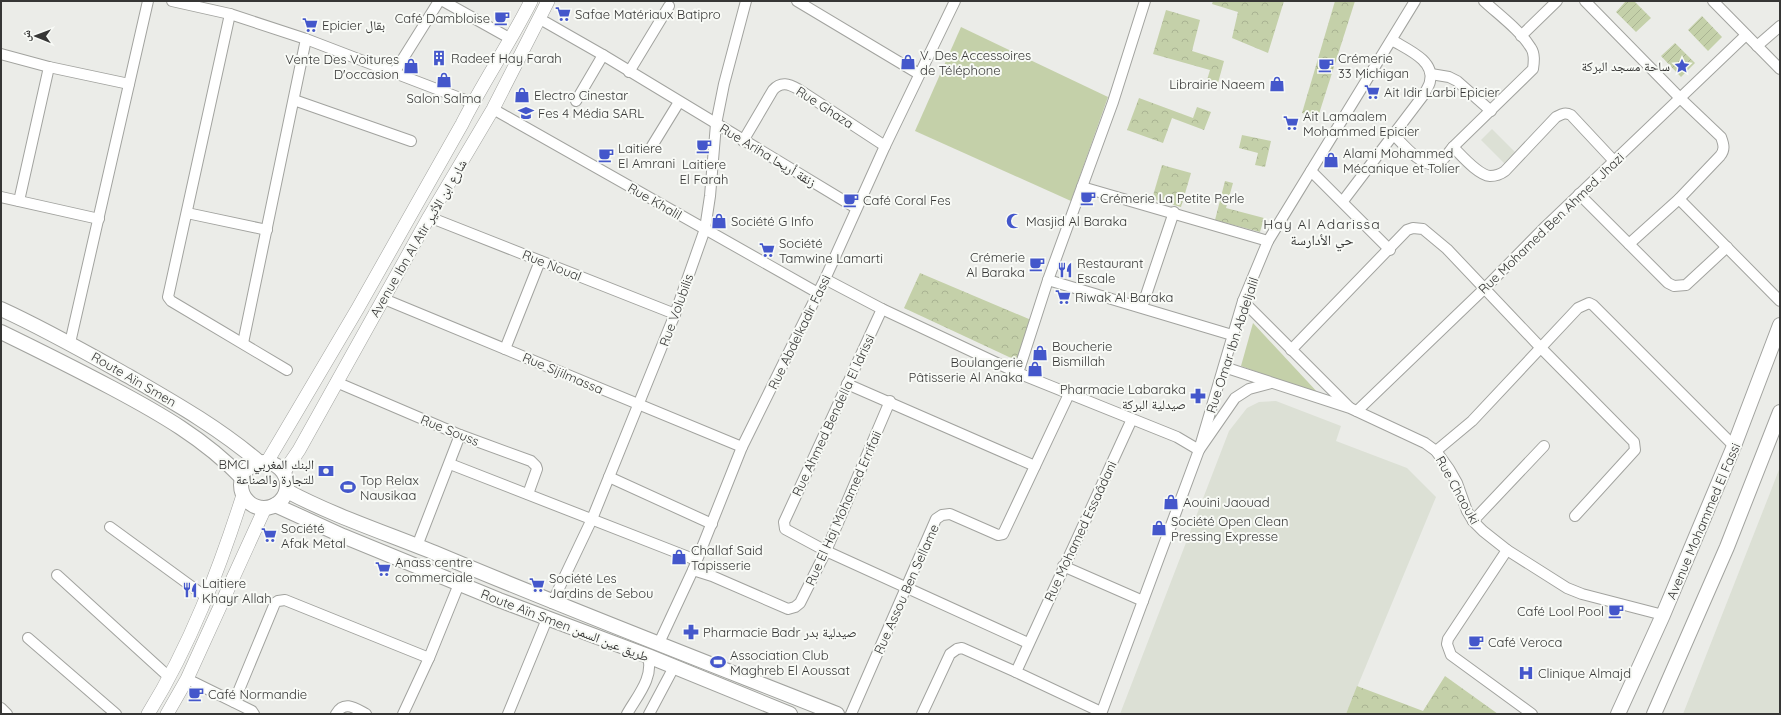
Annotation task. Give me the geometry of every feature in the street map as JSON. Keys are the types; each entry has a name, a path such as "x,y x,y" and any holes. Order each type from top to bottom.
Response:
{"main road":[{"name":"Route Aïn Smen","path":"1,308 70,343 195,415 263,462"},
{"name":"Avenue Mohammed El Fassi","path":"1618,714 1663,615 1734,446 1780,325"},
{"name":"Route Aïn Smen","path":"1,332 152,409 185,430 211,450 242,478"},
{"path":"1654,714 1724,554 1780,412"},
{"path":"263,462 277,465 284,472 288,483 287,491 281,501 270,507 252,505 243,495 241,488 242,478 249,467 263,462"},
{"name":"Route Aïn Smen طريق عين السمن","path":"287,491 313,505 417,546 552,603 837,714"},
{"name":"Route Aïn Smen طريق عين السمن","path":"270,507 547,619 648,656 775,711 790,714"}],"street":[{"path":"70,343 148,1"},
{"path":"172,1 230,14 306,39 473,103"},
{"path":"394,73 439,1"},
{"name":"Avenue Ibn Al Atir شارع ابن الأثير","path":"263,462 358,308 473,103 511,39 531,1"},
{"name":"Avenue Ibn Al Atir شارع ابن الأثير","path":"284,472 299,450 429,217 493,109 548,1"},
{"name":"Rue Volubilis","path":"552,603 592,519 639,405 676,314 705,229 710,196 716,124 724,84 746,1"},
{"path":"797,1 919,74"},
{"path":"1018,373 1048,280 1113,102 1145,1"},
{"name":"Rue Omar Ibn Abdeljalil","path":"1101,713 1199,450 1243,301 1268,242 1415,1"},
{"path":"1393,134 1422,162 1430,165 1436,164 1443,159 1453,147 1533,69 1535,60 1532,49 1522,36 1484,1"},
{"path":"1522,36 1557,1"},
{"path":"1586,1 1680,98 1721,137 1724,151 1679,199 1629,244"},
{"path":"1713,1 1780,69"},
{"name":"Rue Abdelkadir Fassi","path":"658,643 712,524 742,447 825,279 856,208 953,2"},
{"path":"449,3 511,39"},
{"path":"629,72 669,6"},
{"path":"230,14 168,299 287,370"},
{"name":"Rue Ariha زنقة أريحا","path":"540,19 603,55 856,208"},
{"path":"1757,46 1780,26"},
{"name":"Rue Mohamed Ben Ahmed Jhazi","path":"1353,410 1485,288 1579,194 1746,35"},
{"path":"244,343 306,39"},
{"path":"1343,201 1425,93 1430,82 1431,74 1423,60 1392,40"},
{"path":"1,54 49,67 129,84"},
{"path":"576,101 603,55"},
{"path":"19,200 49,67"},
{"path":"1431,74 1449,77 1457,81 1491,111"},
{"name":"Rue Ghaza","path":"743,141 773,90 780,84 786,83 798,89 885,146"},
{"path":"294,100 410,141"},
{"path":"652,146 679,102"},
{"name":"Rue Khalil","path":"493,109 818,293"},
{"path":"1453,147 1482,173 1490,176 1498,175 1505,171 1556,117 1563,113 1568,113 1614,161"},
{"path":"1311,171 1343,201 1390,250"},
{"path":"1082,187 1174,212 1268,242"},
{"path":"1579,194 1668,283 1674,286 1686,285 1727,247"},
{"path":"1,197 99,218"},
{"path":"1679,199 1780,300"},
{"path":"1142,307 1174,212"},
{"path":"187,213 268,230"},
{"name":"Rue Noual","path":"429,217 676,314"},
{"path":"1291,350 1390,250 1407,230 1412,228 1423,228 1447,249 1541,348 1631,438 1635,446 1635,450 1575,516"},
{"path":"506,348 540,261"},
{"path":"825,279 882,309 1018,373 1177,437 1199,450 1228,407 1239,394 1249,389 1271,383"},
{"path":"1048,280 1232,335"},
{"name":"Rue Sijilmassa","path":"384,299 506,348 742,447"},
{"path":"1243,301 1353,410"},
{"path":"1436,451 1472,421 1578,308 1585,304 1593,305 1734,446"},
{"name":"Rue Ahmed Bendella El Idrissi","path":"826,551 787,531 784,526 784,522 882,309"},
{"name":"Rue Chaouki","path":"1224,367 1353,410 1424,443 1436,451 1457,483 1467,511 1473,521 1507,550 1567,588 1663,615"},
{"name":"Rue Souss","path":"336,382 534,463 537,469 528,494"},
{"path":"847,384 890,401 1035,466"},
{"name":"Rue Assou Ben Sellame","path":"851,714 936,519 939,516 950,514 998,535 1003,534 1069,394"},
{"name":"Rue El Haj Mohamed Errifaii","path":"694,565 712,576 788,608 795,607 800,603 826,551 890,401"},
{"name":"Rue Mohamed Essaâdani","path":"1016,672 1063,566 1132,419"},
{"path":"417,546 450,464 460,434"},
{"path":"1473,521 1544,446"},
{"path":"450,464 592,519 694,565"},
{"path":"609,477 712,524"},
{"path":"148,714 169,677 206,597 243,495"},
{"path":"167,714 187,679 270,507"},
{"path":"110,527 206,597"},
{"path":"1507,550 1448,639 1447,644 1451,655 1532,714"},
{"path":"826,551 1028,643"},
{"path":"1063,566 1143,601"},
{"path":"58,575 169,677"},
{"path":"403,714 429,658 459,584"},
{"path":"234,702 275,603 278,601 285,600 429,658"},
{"path":"508,714 547,619"},
{"path":"28,638 116,714"},
{"path":"922,714 950,654 957,649 967,649 1101,713"},
{"path":"627,714 649,674 650,664 648,656"},
{"path":"649,714 674,667"},
{"path":"187,679 252,711 254,714"},
{"path":"336,714 346,705 366,714"},
{"path":"1,708 7,714"}],"shaded area":[{"path":"1492,129 1517,154 1506,165 1481,140"},
{"path":"1276,401 1341,426 1336,441 1407,468 1436,497 1346,714 1120,714 1229,431 1247,408 1259,402"},
{"path":"1780,467 1780,714 1683,714 1770,493"}],"green space":[{"path":"1213,1 1284,1 1268,53 1232,38 1238,12 1212,4"},
{"path":"1335,1 1355,1 1318,117 1302,113"},
{"path":"1626,1 1634,1 1651,18 1636,32 1616,12"},
{"path":"1166,10 1200,20 1192,51 1224,61 1218,83 1207,80 1210,70 1153,54"},
{"path":"1702,16 1722,37 1708,51 1688,30"},
{"path":"961,27 1108,97 1071,201 915,131"},
{"path":"1675,43 1695,63 1681,77 1661,56"},
{"path":"1139,98 1193,118 1197,107 1211,112 1204,130 1172,118 1163,143 1127,130"},
{"path":"1242,135 1271,141 1265,167 1255,165 1258,153 1239,148"},
{"path":"1162,165 1191,173 1181,207 1152,199"},
{"path":"1225,181 1233,183 1226,208 1264,218 1260,232 1215,220"},
{"path":"920,273 1036,322 1021,358 1016,359 1009,357 904,308"},
{"path":"1253,323 1320,395 1241,366"},
{"path":"1445,676 1498,714 1346,714 1357,686 1423,711"}],"place":[{"name":"Safae Matériaux Batipro","path":"563,14"},
{"name":"Café Dambloise","path":"502,18"},
{"name":"Epicier بقال","path":"310,25"},
{"name":"Radeef Hay Farah","path":"439,58"},
{"name":"V. Des Accessoires de Téléphone","path":"908,62"},
{"name":"Crémerie 33 Michigan","path":"1326,65"},
{"name":"Vente Des Voitures D'occasion","path":"411,66"},
{"name":"ساحة مسجد البركة","path":"1682,66"},
{"name":"Salon Salma","path":"444,80"},
{"name":"Librairie Naeem","path":"1277,84"},
{"name":"Ait Idir Larbi Epicier","path":"1372,92"},
{"name":"Electro Cinestar","path":"522,95"},
{"name":"Fes 4 Média SARL","path":"526,113"},
{"name":"Ait Lamaalem Mohammed Epicier","path":"1291,123"},
{"name":"Laitiere El Farah","path":"704,146"},
{"name":"Laitiere El Amrani","path":"606,155"},
{"name":"Alami Mohammed Mécanique et Tolier","path":"1331,160"},
{"name":"Crémerie La Petite Perle","path":"1088,198"},
{"name":"Café Coral Fes","path":"851,200"},
{"name":"Société G Info","path":"719,221"},
{"name":"Masjid Al Baraka","path":"1014,221"},
{"name":"Société Tamwine Lamarti","path":"767,250"},
{"name":"Crémerie Al Baraka","path":"1037,264"},
{"name":"Restaurant Escale","path":"1065,270"},
{"name":"Riwak Al Baraka","path":"1063,297"},
{"name":"Boucherie Bismillah","path":"1040,353"},
{"name":"Boulangerie Pâtisserie Al Anaka","path":"1035,369"},
{"name":"Pharmacie Labaraka صيدلية البركة","path":"1198,396"},
{"name":"BMCI البنك المغربي للتجارة والصناعة","path":"326,471"},
{"name":"Top Relax Nausikaa","path":"348,487"},
{"name":"Aouini Jaouad","path":"1171,502"},
{"name":"Société Open Clean Pressing Expresse","path":"1159,528"},
{"name":"Société Afak Metal","path":"269,535"},
{"name":"Challaf Said Tapisserie","path":"679,557"},
{"name":"Anass centre commerciale","path":"383,569"},
{"name":"Société Les Jardins de Sebou","path":"537,585"},
{"name":"Laitiere Khayr Allah","path":"190,590"},
{"name":"Café Lool Pool","path":"1616,611"},
{"name":"Pharmacie Badr صيدلية بدر","path":"691,632"},
{"name":"Café Veroca","path":"1476,642"},
{"name":"Association Club Maghreb El Aoussat","path":"718,662"},
{"name":"Clinique Almajd","path":"1526,673"},
{"name":"Café Normandie","path":"196,694"}],"district":[{"name":"Hay Al Adarissa حي الأدارسة","path":"1322,232"}]}
